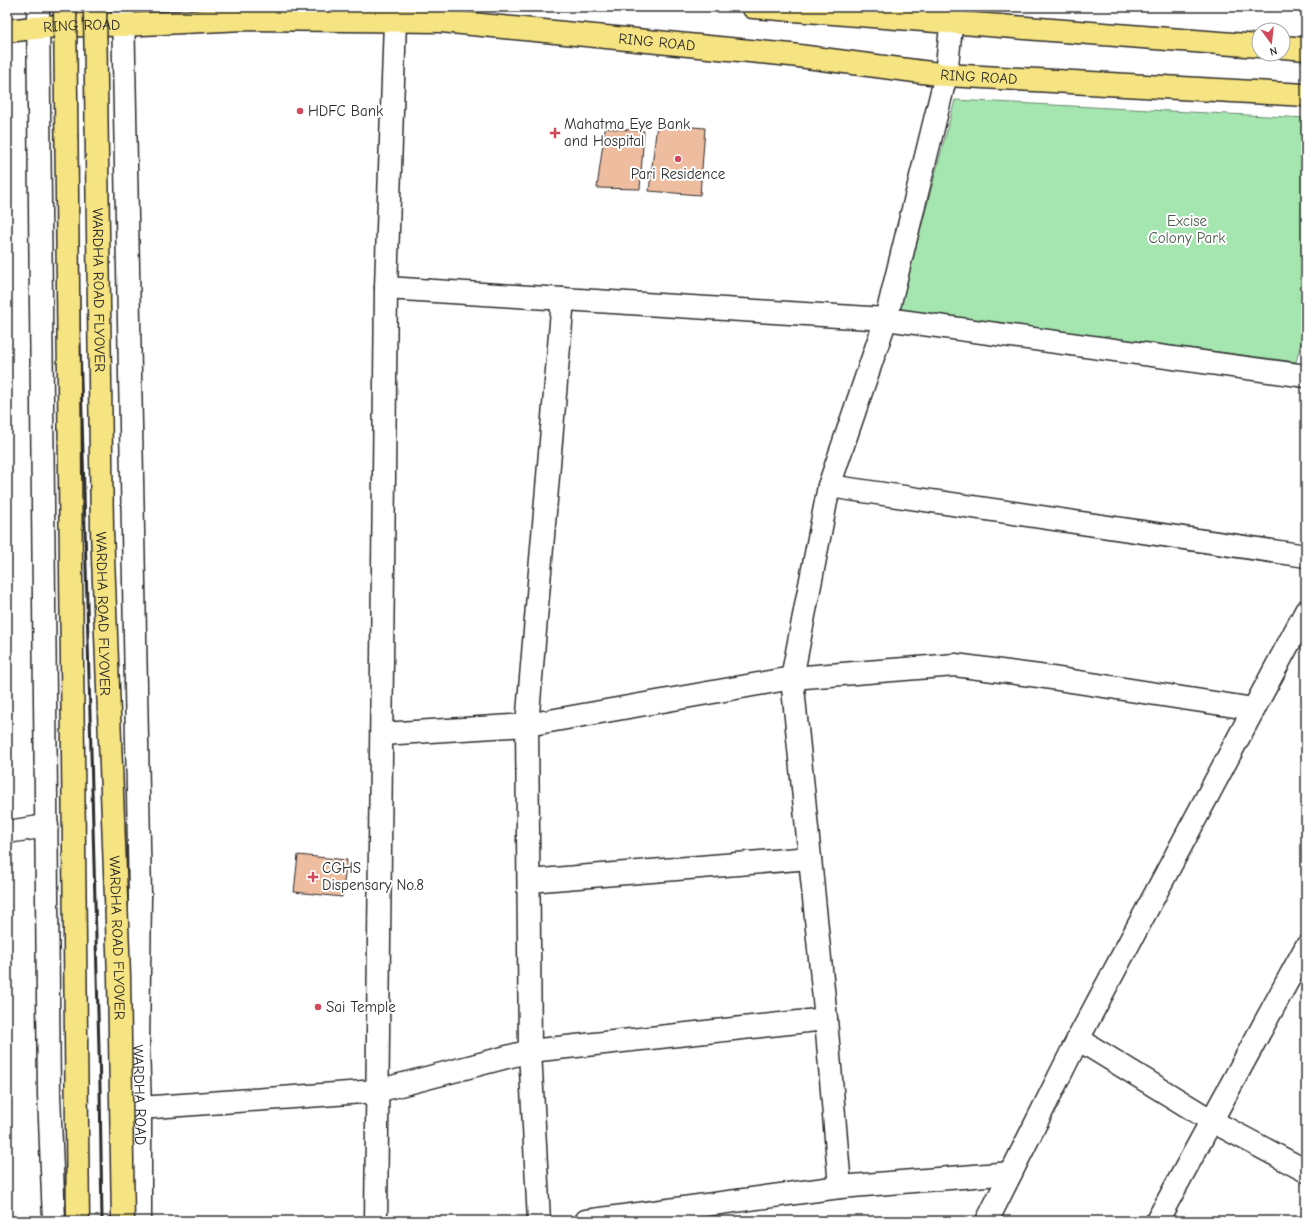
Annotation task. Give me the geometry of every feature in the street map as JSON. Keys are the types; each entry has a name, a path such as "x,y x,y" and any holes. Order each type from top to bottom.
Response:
{"main road":[{"name":"WARDHA ROAD FLYOVER","path":"65,7 78,1221"},
{"name":"WARDHA ROAD FLYOVER","path":"95,7 102,530 119,976 123,1221"},
{"path":"753,7 952,15 1251,45"},
{"name":"RING ROAD","path":"7,31 38,17 95,25 123,16 441,21 791,55 946,75 1306,95"},
{"path":"1291,48 1306,49"}],"street":[{"path":"840,1187 826,1019 792,678 829,486 886,320 946,75 952,15"},
{"name":"WARDHA ROAD","path":"123,16 140,897 138,1046 140,1108 140,1221"},
{"path":"38,17 49,1094 54,1221"},
{"path":"376,1221 376,1091 382,734 386,288 395,21"},
{"path":"386,288 886,320 1306,375"},
{"path":"539,1221 530,1051 527,725 563,299"},
{"path":"829,486 1306,556"},
{"path":"987,1221 1078,1039 1306,611"},
{"path":"382,734 527,725 792,678 954,665 1039,676 1254,709"},
{"path":"7,832 47,826"},
{"path":"529,882 810,858"},
{"path":"1157,1221 1306,947"},
{"path":"140,1108 376,1091 530,1051 826,1019"},
{"path":"1078,1039 1212,1121 1306,1171"},
{"path":"586,1221 840,1187 1011,1173"}],"green space":[{"name":"Excise Colony Park","path":"955,100 1306,118 1306,322 1296,362 899,310"}],"building":[{"name":"Pari Residence","path":"657,124 705,128 700,195 649,191"},
{"path":"605,128 644,131 640,189 597,188"},
{"path":"298,855 347,860 342,897 294,892"}],"railway":[{"path":"71,7 100,1087 102,1221"},
{"path":"88,7 115,1087 117,1221"}],"place":[{"name":"HDFC Bank","path":"300,111"},
{"name":"Mahatma Eye Bank and Hospital","path":"555,133"},
{"name":"Pari Residence","path":"678,159"},
{"name":"CGHS Dispensary No.8","path":"313,877"},
{"name":"Sai Temple","path":"318,1007"}]}
